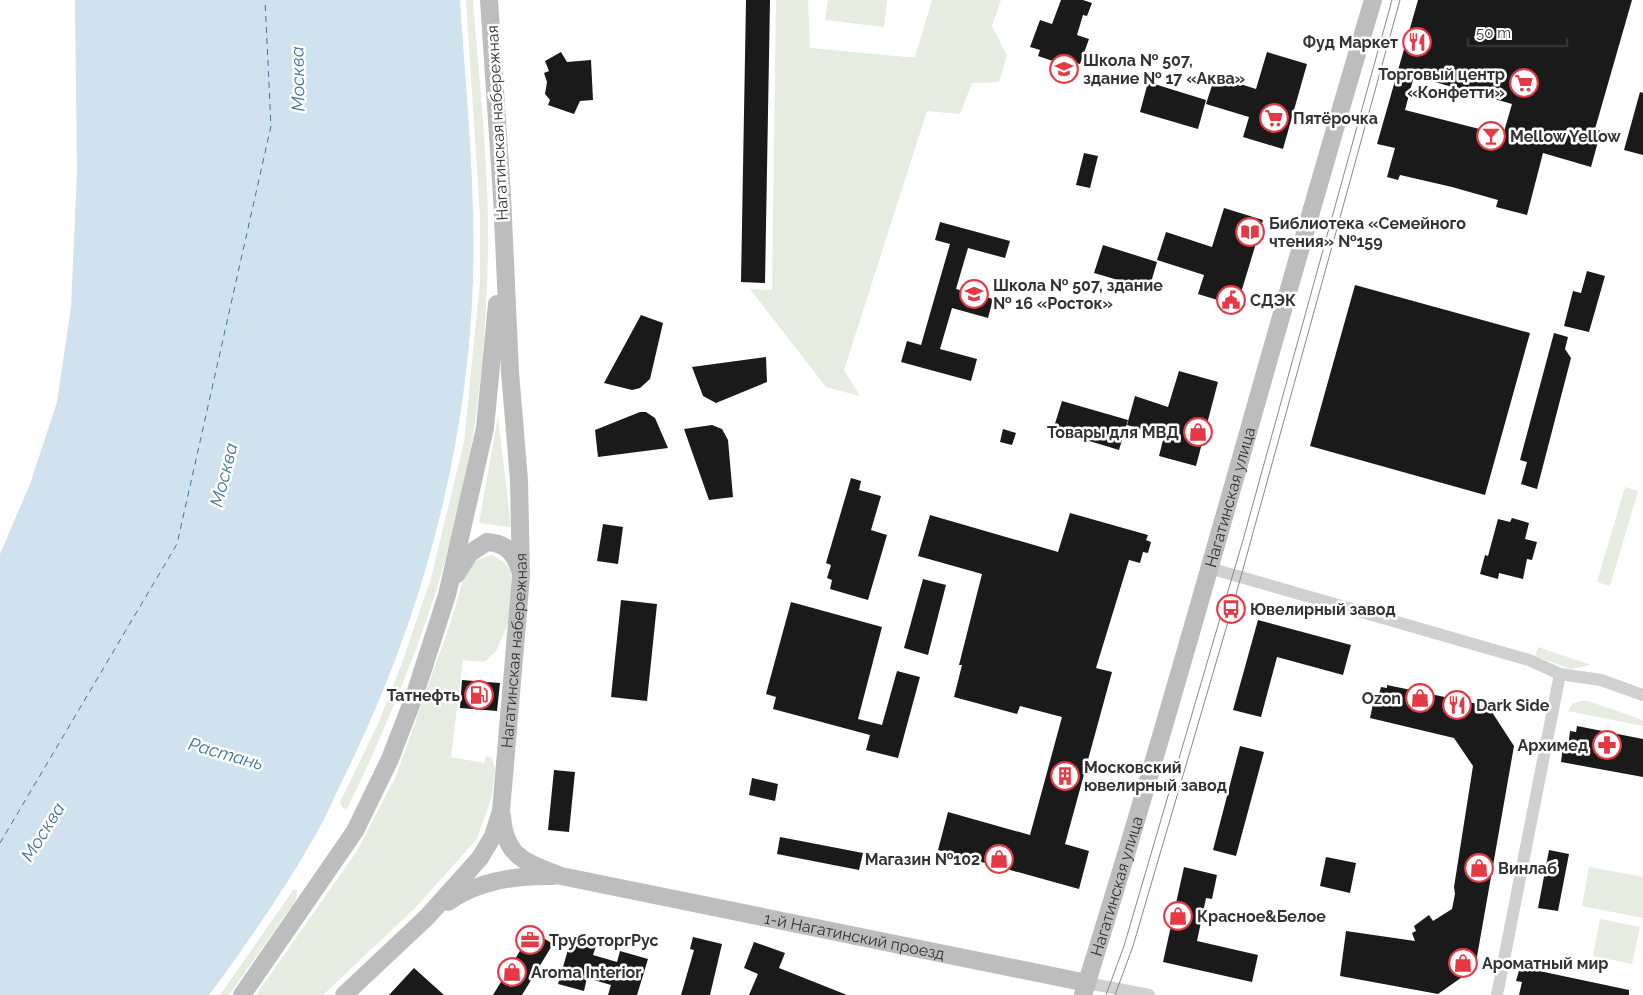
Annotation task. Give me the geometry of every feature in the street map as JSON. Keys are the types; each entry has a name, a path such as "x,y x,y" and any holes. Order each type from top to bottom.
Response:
{"street":[{"name":"Нагатинская набережная","path":"344,995 427,917 480,858 493,836 501,811 521,576 519,480 510,372 502,196 489,0"},
{"name":"Нагатинская улица","path":"1085,989 1209,568 1309,213 1373,0"},
{"name":"Нагатинская набережная","path":"242,995 355,831 390,759 414,697 447,595 485,428 503,246"},
{"path":"447,595 458,571 470,553 478,545 487,542 504,545 511,552 521,576"},
{"path":"1209,568 1529,660 1560,674 1601,680 1643,694"},
{"path":"1497,995 1560,674"},
{"path":"501,811 503,834 514,853 523,860 561,876"},
{"path":"427,917 456,896 478,886 518,877 561,876"},
{"name":"1-й Нагатинский проезд","path":"561,876 1085,989 1149,995"}],"shaded area":[{"path":"466,0 473,0 488,215 485,332 476,419 456,518 432,603 401,687 347,809 343,808 340,802 378,724 402,663 431,578 464,442 480,281 480,216"},
{"path":"776,0 808,0 810,48 915,57 932,0 1001,0 992,26 1007,56 999,82 972,83 960,114 927,111 844,370 860,396 826,387 750,289 772,290"},
{"path":"828,0 887,0 884,27 825,20"},
{"path":"498,416 511,527 479,523"},
{"path":"1625,487 1638,491 1610,586 1597,582"},
{"path":"492,555 504,562 512,573 508,624 496,651 485,662 463,660 451,757 484,763 486,756 492,758 495,769 492,796 477,839 414,909 323,995 256,995 357,851 396,776 450,624 466,570 477,560"},
{"path":"1538,647 1591,665 1571,669 1535,656"},
{"path":"1588,701 1643,720 1643,726 1568,711 1572,704"},
{"path":"1589,867 1643,877 1643,918 1582,906"},
{"path":"294,889 297,891 296,900 229,995 220,995"},
{"path":"1600,919 1640,927 1632,964 1593,956"}],"water":[{"path":"75,0 460,0 472,175 473,281 469,345 461,410 450,474 435,537 395,660 370,720 324,818 276,900 209,995 0,995 0,554 30,484 57,402 71,307 77,173"}],"building":[{"path":"746,0 770,0 765,283 741,282"},
{"path":"1061,0 1083,0 1092,3 1087,16 1083,15 1077,35 1089,39 1080,64 1070,61 1068,66 1038,56 1040,50 1030,47 1040,20 1052,24"},
{"name":"Торговый центр «Конфетти»","path":"1418,0 1632,0 1595,129 1601,131 1591,167 1543,153 1527,215 1496,207 1498,200 1452,187 1400,175 1398,180 1387,177 1395,148 1377,144","holes":["1414,76 1512,104 1503,135 1405,110"]},
{"path":"561,52 567,62 591,60 593,100 580,101 574,114 548,105 550,100 545,94 547,82 544,73 549,71 545,61"},
{"path":"1267,52 1307,64 1283,149 1243,137 1249,117 1206,104 1215,76 1256,89"},
{"path":"1148,82 1206,100 1198,129 1140,112"},
{"path":"1640,92 1643,93 1643,155 1624,150"},
{"path":"1084,153 1098,156 1090,188 1076,185"},
{"path":"1224,208 1263,220 1237,306 1198,294 1204,275 1157,260 1166,232 1212,247"},
{"path":"940,222 1010,241 1005,258 968,248 956,289 993,299 988,318 952,308 940,349 977,359 971,381 901,362 907,341 921,345 950,244 935,240"},
{"path":"1103,245 1157,262 1149,289 1094,273"},
{"path":"1587,271 1605,276 1589,332 1564,326 1573,291 1581,293"},
{"path":"1355,285 1530,333 1485,495 1310,446"},
{"path":"641,315 663,323 650,379 640,388 632,390 604,383"},
{"path":"1554,333 1568,337 1565,349 1571,358 1537,489 1521,484 1527,462 1520,460"},
{"path":"766,357 767,382 716,403 703,396 692,367"},
{"path":"1179,371 1218,382 1196,466 1159,456 1164,436 1127,425 1135,396 1168,407"},
{"path":"1062,401 1128,420 1119,450 1053,430"},
{"path":"640,412 646,412 655,418 668,448 598,457 595,430"},
{"path":"712,425 722,429 728,440 733,497 709,500 684,429"},
{"path":"1003,429 1016,433 1012,445 1000,442"},
{"path":"851,478 861,481 859,490 881,496 871,530 887,535 868,600 830,589 832,580 827,578 831,565 826,563"},
{"path":"1070,513 1148,535 1146,540 1151,542 1148,553 1143,552 1140,563 1129,560 1096,668 1112,672 1065,844 1089,851 1079,889 938,850 948,812 1030,835 1062,717 1020,706 1017,714 954,697 962,665 959,665 982,574 918,556 930,515 1058,552"},
{"path":"1512,518 1529,523 1525,539 1537,542 1532,560 1527,559 1523,579 1499,573 1498,579 1480,574 1485,555 1488,556 1498,519 1510,522"},
{"path":"603,524 623,527 618,564 597,561"},
{"path":"923,579 946,585 928,655 904,648"},
{"path":"621,600 657,604 647,701 611,697"},
{"path":"791,602 882,627 858,719 882,725 897,671 920,677 898,758 866,750 870,735 773,709 776,697 766,694"},
{"path":"1258,620 1351,645 1343,675 1277,657 1261,717 1233,710"},
{"path":"462,680 500,683 497,711 460,708"},
{"path":"1387,685 1488,706 1514,746 1475,968 1438,994 1340,976 1346,931 1415,941 1412,933 1416,931 1414,926 1429,915 1433,921 1452,909 1455,894 1454,887 1473,766 1454,738 1370,718 1373,704 1376,705 1381,687 1387,688"},
{"path":"1577,726 1643,739 1643,777 1561,762 1563,747 1568,748 1570,731 1576,732"},
{"path":"1240,746 1264,752 1236,856 1213,850"},
{"path":"554,770 575,772 569,832 548,830"},
{"path":"752,778 778,784 775,801 749,795"},
{"path":"780,837 863,853 859,870 777,854"},
{"path":"1549,850 1569,854 1558,911 1538,908"},
{"path":"1326,857 1356,863 1350,893 1320,886"},
{"path":"1184,867 1217,875 1212,899 1206,898 1197,941 1258,955 1252,982 1163,962"},
{"path":"532,931 553,944 522,995 493,995"},
{"path":"572,936 597,943 593,955 617,962 620,951 648,959 637,995 608,995 611,985 587,978 584,991 558,984"},
{"path":"693,937 722,944 710,995 681,995 694,950 690,949"},
{"path":"754,942 785,953 779,968 847,995 749,995 758,974 744,968"},
{"path":"1520,967 1629,990 1629,995 1519,995 1522,982 1516,981"},
{"path":"414,968 444,995 389,995"}],"ferry route":[{"path":"0,843 177,544 271,126 265,0"}],"tram line":[{"path":"1106,995 1124,946 1243,540 1392,0"},
{"path":"1115,995 1133,946 1235,598 1400,0"}],"place":[{"name":"Фуд Маркет","path":"1417,42"},
{"name":"Школа № 507, здание № 17 «Аква»","path":"1064,69"},
{"name":"Торговый центр «Конфетти»","path":"1524,83"},
{"name":"Пятёрочка","path":"1274,118"},
{"name":"Mellow Yellow","path":"1491,136"},
{"name":"Библиотека «Семейного чтения» №159","path":"1250,232"},
{"name":"Школа № 507, здание № 16 «Росток»","path":"974,294"},
{"name":"СДЭК","path":"1231,300"},
{"name":"Товары для МВД","path":"1198,432"},
{"name":"Ювелирный завод","path":"1231,609"},
{"name":"Татнефть","path":"479,695"},
{"name":"Ozon","path":"1420,698"},
{"name":"Dark Side","path":"1457,705"},
{"name":"Архимед","path":"1607,745"},
{"name":"Московский ювелирный завод","path":"1065,776"},
{"name":"Магазин №102","path":"999,859"},
{"name":"Винлаб","path":"1479,868"},
{"name":"Красное&Белое","path":"1178,916"},
{"name":"ТруботоргРус","path":"530,940"},
{"name":"Ароматный мир","path":"1463,963"},
{"name":"Aroma Interior","path":"512,972"}],"water label":[{"name":"Москва","path":"298,79"},
{"name":"Москва","path":"224,475"},
{"name":"Растань","path":"226,754"},
{"name":"Москва","path":"43,832"}]}
